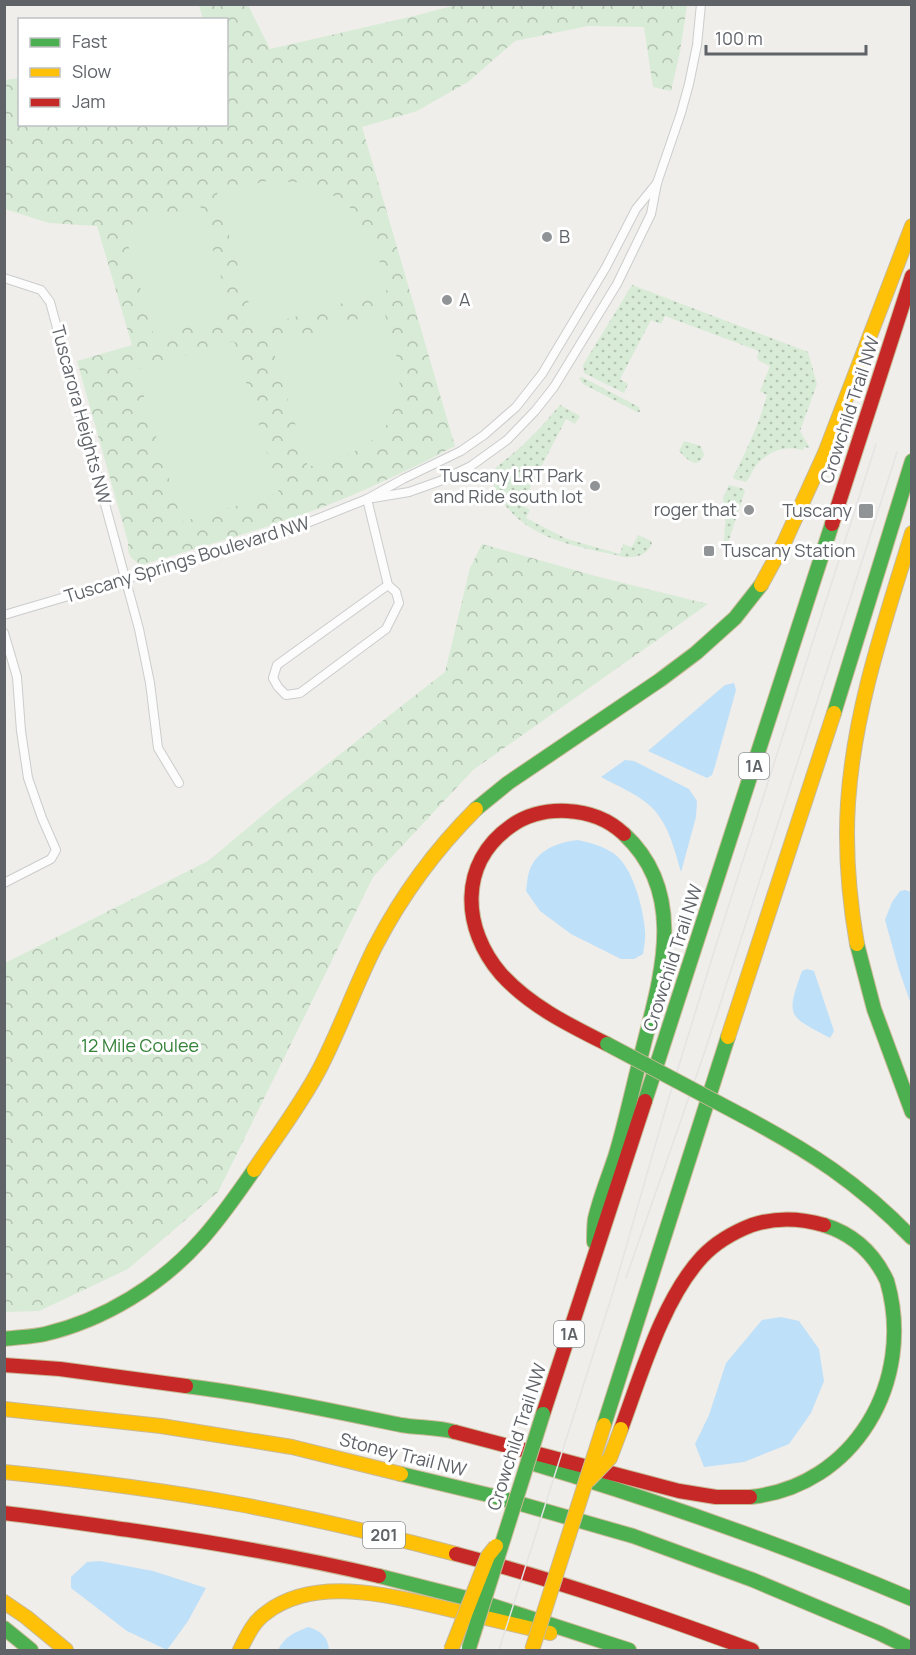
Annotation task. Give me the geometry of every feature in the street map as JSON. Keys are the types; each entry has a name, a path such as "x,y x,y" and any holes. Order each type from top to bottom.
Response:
{"highway":[{"path":"4,1339 48,1334 81,1323 123,1303 164,1276 192,1250 228,1208 282,1131 319,1069 377,944 408,891 451,835 489,796 685,661 716,636 751,600 793,524 836,428 912,226"},
{"name":"Crowchild Trail NW","path":"469,1649 594,1255 648,1095 912,276"},
{"path":"532,1650 727,1038 820,759 912,460"},
{"path":"912,533 861,714 850,779 847,825 848,873 864,973 875,1013 912,1112"},
{"path":"594,1255 595,1220 617,1151 662,974 665,924 653,872 636,843 615,825 585,813 545,811 517,822 491,844 474,875 471,905 474,921 496,968 544,1011 607,1044 743,1116 790,1140 844,1175 876,1202 912,1238"},
{"path":"412,1427 441,1428 686,1493 750,1498 773,1494 800,1485 846,1457 863,1439 887,1405 895,1383 901,1337 899,1318 889,1287 871,1254 838,1231 818,1222 770,1220 740,1229 728,1236 702,1257 673,1302 657,1336 610,1458 586,1484"},
{"path":"4,1365 60,1369 211,1389 297,1403 412,1427 577,1476 729,1527 912,1599"},
{"name":"Stoney Trail NW","path":"4,1409 161,1426 292,1447 493,1496 633,1536 731,1572 912,1649"},
{"name":"201","path":"4,1472 167,1492 300,1516 394,1537 476,1558 621,1602 752,1650"},
{"path":"4,1513 193,1539 386,1577 503,1608 594,1641 629,1650"},
{"path":"451,1650 488,1556 504,1537"},
{"path":"240,1650 257,1620 280,1602 305,1594 335,1591 388,1595 578,1640 594,1641"},
{"path":"4,1602 66,1650"},
{"path":"542,1650 547,1606"},
{"path":"4,1628 31,1650"}],"street":[{"name":"Tuscany Springs Boulevard NW","path":"367,500 409,492 440,481 471,466 507,440 554,387 617,284 651,214 657,183 689,84 697,45 701,4"},
{"name":"Tuscany Springs Boulevard NW","path":"4,615 282,533 367,500 403,479 461,451 484,435 516,407 542,374 606,267 636,209 657,183"},
{"name":"Tuscarora Heights NW","path":"4,278 41,290 50,302 141,640 150,683 158,748 179,783"},
{"path":"367,500 388,585 396,592 399,603 386,628 300,693 286,695 273,678 277,665 388,585"},
{"path":"4,633 17,677 21,731 28,777 56,850 51,859 4,883"}],"green space":[{"path":"199,5 248,5 270,49 456,5 687,5 671,91 653,87 644,27 588,26 515,41 468,82 417,111 362,127 455,446 395,476 310,512 141,565 129,553 128,542 77,361 132,345 97,226 49,223 5,209 5,80 18,78 18,126 228,126 228,18 203,18"},
{"path":"267,181 314,183 349,206 374,243 388,290 256,328 217,193"},
{"path":"200,205 232,314 154,336 123,227"},
{"path":"632,285 808,352 817,384 800,431 810,448 804,447 803,450 788,448 775,451 757,464 746,482 734,479 764,405 767,395 760,391 770,366 759,361 757,357 759,351 665,316 661,324 651,320 620,379 628,384 624,393 584,373 583,365"},
{"path":"384,311 396,353 401,396 382,434 352,453 308,467 272,346"},
{"path":"234,341 279,493 182,522 136,370"},
{"path":"582,377 639,407 640,412 583,384 579,378"},
{"path":"560,405 580,416 575,424 566,419 521,505 530,510 526,518 567,539 620,554 623,544 632,547 638,535 651,541 652,544 643,554 624,557 554,539 523,523 499,496 492,480 493,470 522,446"},
{"path":"684,441 701,446 704,455 701,460 692,462 679,451"},
{"path":"729,485 745,491 725,552 723,551 726,514 723,498"},
{"name":"12 Mile Coulee","path":"482,544 599,577 708,604 473,770 373,877 218,1192 128,1269 39,1311 5,1312 5,963 208,861 275,805 445,672 470,568"}],"water":[{"path":"734,683 736,690 712,775 707,778 648,751 725,685"},
{"path":"625,760 634,761 689,789 697,801 696,817 681,872 668,833 651,806 601,777"},
{"path":"578,840 599,846 617,856 633,881 640,901 645,933 643,954 634,959 621,959 571,934 540,911 526,891 532,864 542,853 556,845"},
{"path":"900,891 911,892 911,1004 885,920 892,902"},
{"path":"807,969 814,971 834,1031 830,1038 806,1025 794,1014 793,998 802,971"},
{"path":"781,1317 799,1321 819,1349 824,1381 811,1413 789,1444 744,1462 704,1467 695,1444 709,1415 726,1363 762,1320"},
{"path":"100,1561 153,1571 206,1588 188,1621 167,1650 127,1631 71,1588 71,1577 87,1562"},
{"path":"308,1627 323,1635 329,1650 278,1650 290,1636"}],"tram line":[{"path":"499,1650 614,1289 667,1104 717,942 876,444"},
{"path":"626,1278 706,1048 897,452"}],"traffic: fast":[{"path":"834,713 912,461"},
{"path":"645,1101 832,524"},
{"path":"476,809 508,783 696,653 735,618 761,585"},
{"path":"594,1242 597,1211 620,1142 656,996 664,938 663,910 657,883 644,858 624,834"},
{"path":"857,944 874,1009 912,1112"},
{"path":"604,1425 728,1037"},
{"path":"607,1044 743,1116"},
{"path":"743,1116 812,1155 853,1184 912,1238"},
{"path":"4,1339 40,1335 67,1328 110,1310 150,1286 201,1240 254,1170"},
{"path":"750,1497 787,1489 819,1473 847,1451 868,1423 884,1391 892,1356 894,1319 887,1281 876,1262 862,1246 824,1225"},
{"path":"186,1386 267,1398 401,1425 455,1432"},
{"path":"469,1648 543,1414"},
{"path":"528,1462 722,1525 912,1599"},
{"path":"401,1474 493,1496 633,1536 753,1580 912,1649"},
{"path":"379,1576 478,1601 629,1650"},
{"path":"4,1628 31,1650"}],"traffic: slow":[{"path":"761,585 784,543 825,453 912,226"},
{"path":"857,944 847,856 851,768 872,666 912,533"},
{"path":"728,1037 834,713"},
{"path":"254,1170 312,1083 368,961 397,908 434,856 476,809"},
{"path":"4,1409 161,1426 292,1447 401,1474"},
{"path":"532,1650 604,1425"},
{"path":"588,1481 610,1458 621,1429"},
{"path":"4,1472 122,1486 238,1504 348,1527 456,1554"},
{"path":"451,1650 488,1556 496,1546"},
{"path":"240,1650 254,1625 266,1613 286,1601 308,1594 332,1591 382,1595 550,1633"},
{"path":"4,1602 66,1650"}],"traffic: jam":[{"path":"832,524 912,276"},
{"path":"607,1044 537,1005 501,974 488,956 479,937 473,917 472,897 474,877 482,858 494,841 524,818 545,812 575,812 604,820 624,834"},
{"path":"543,1414 645,1101"},
{"path":"621,1429 654,1338 676,1294 702,1257 726,1238 761,1222 788,1219 824,1225"},
{"path":"4,1365 60,1369 186,1386"},
{"path":"455,1432 679,1491 716,1497 750,1497"},
{"path":"4,1513 227,1546 379,1576"},
{"path":"456,1554 605,1598 752,1650"}],"place":[{"name":"B","path":"547,237"},
{"name":"A","path":"447,300"},
{"name":"Tuscany LRT Park and Ride south lot","path":"595,486"},
{"name":"roger that","path":"749,510"},
{"name":"Tuscany","path":"866,511"},
{"name":"Tuscany Station","path":"709,551"}]}
